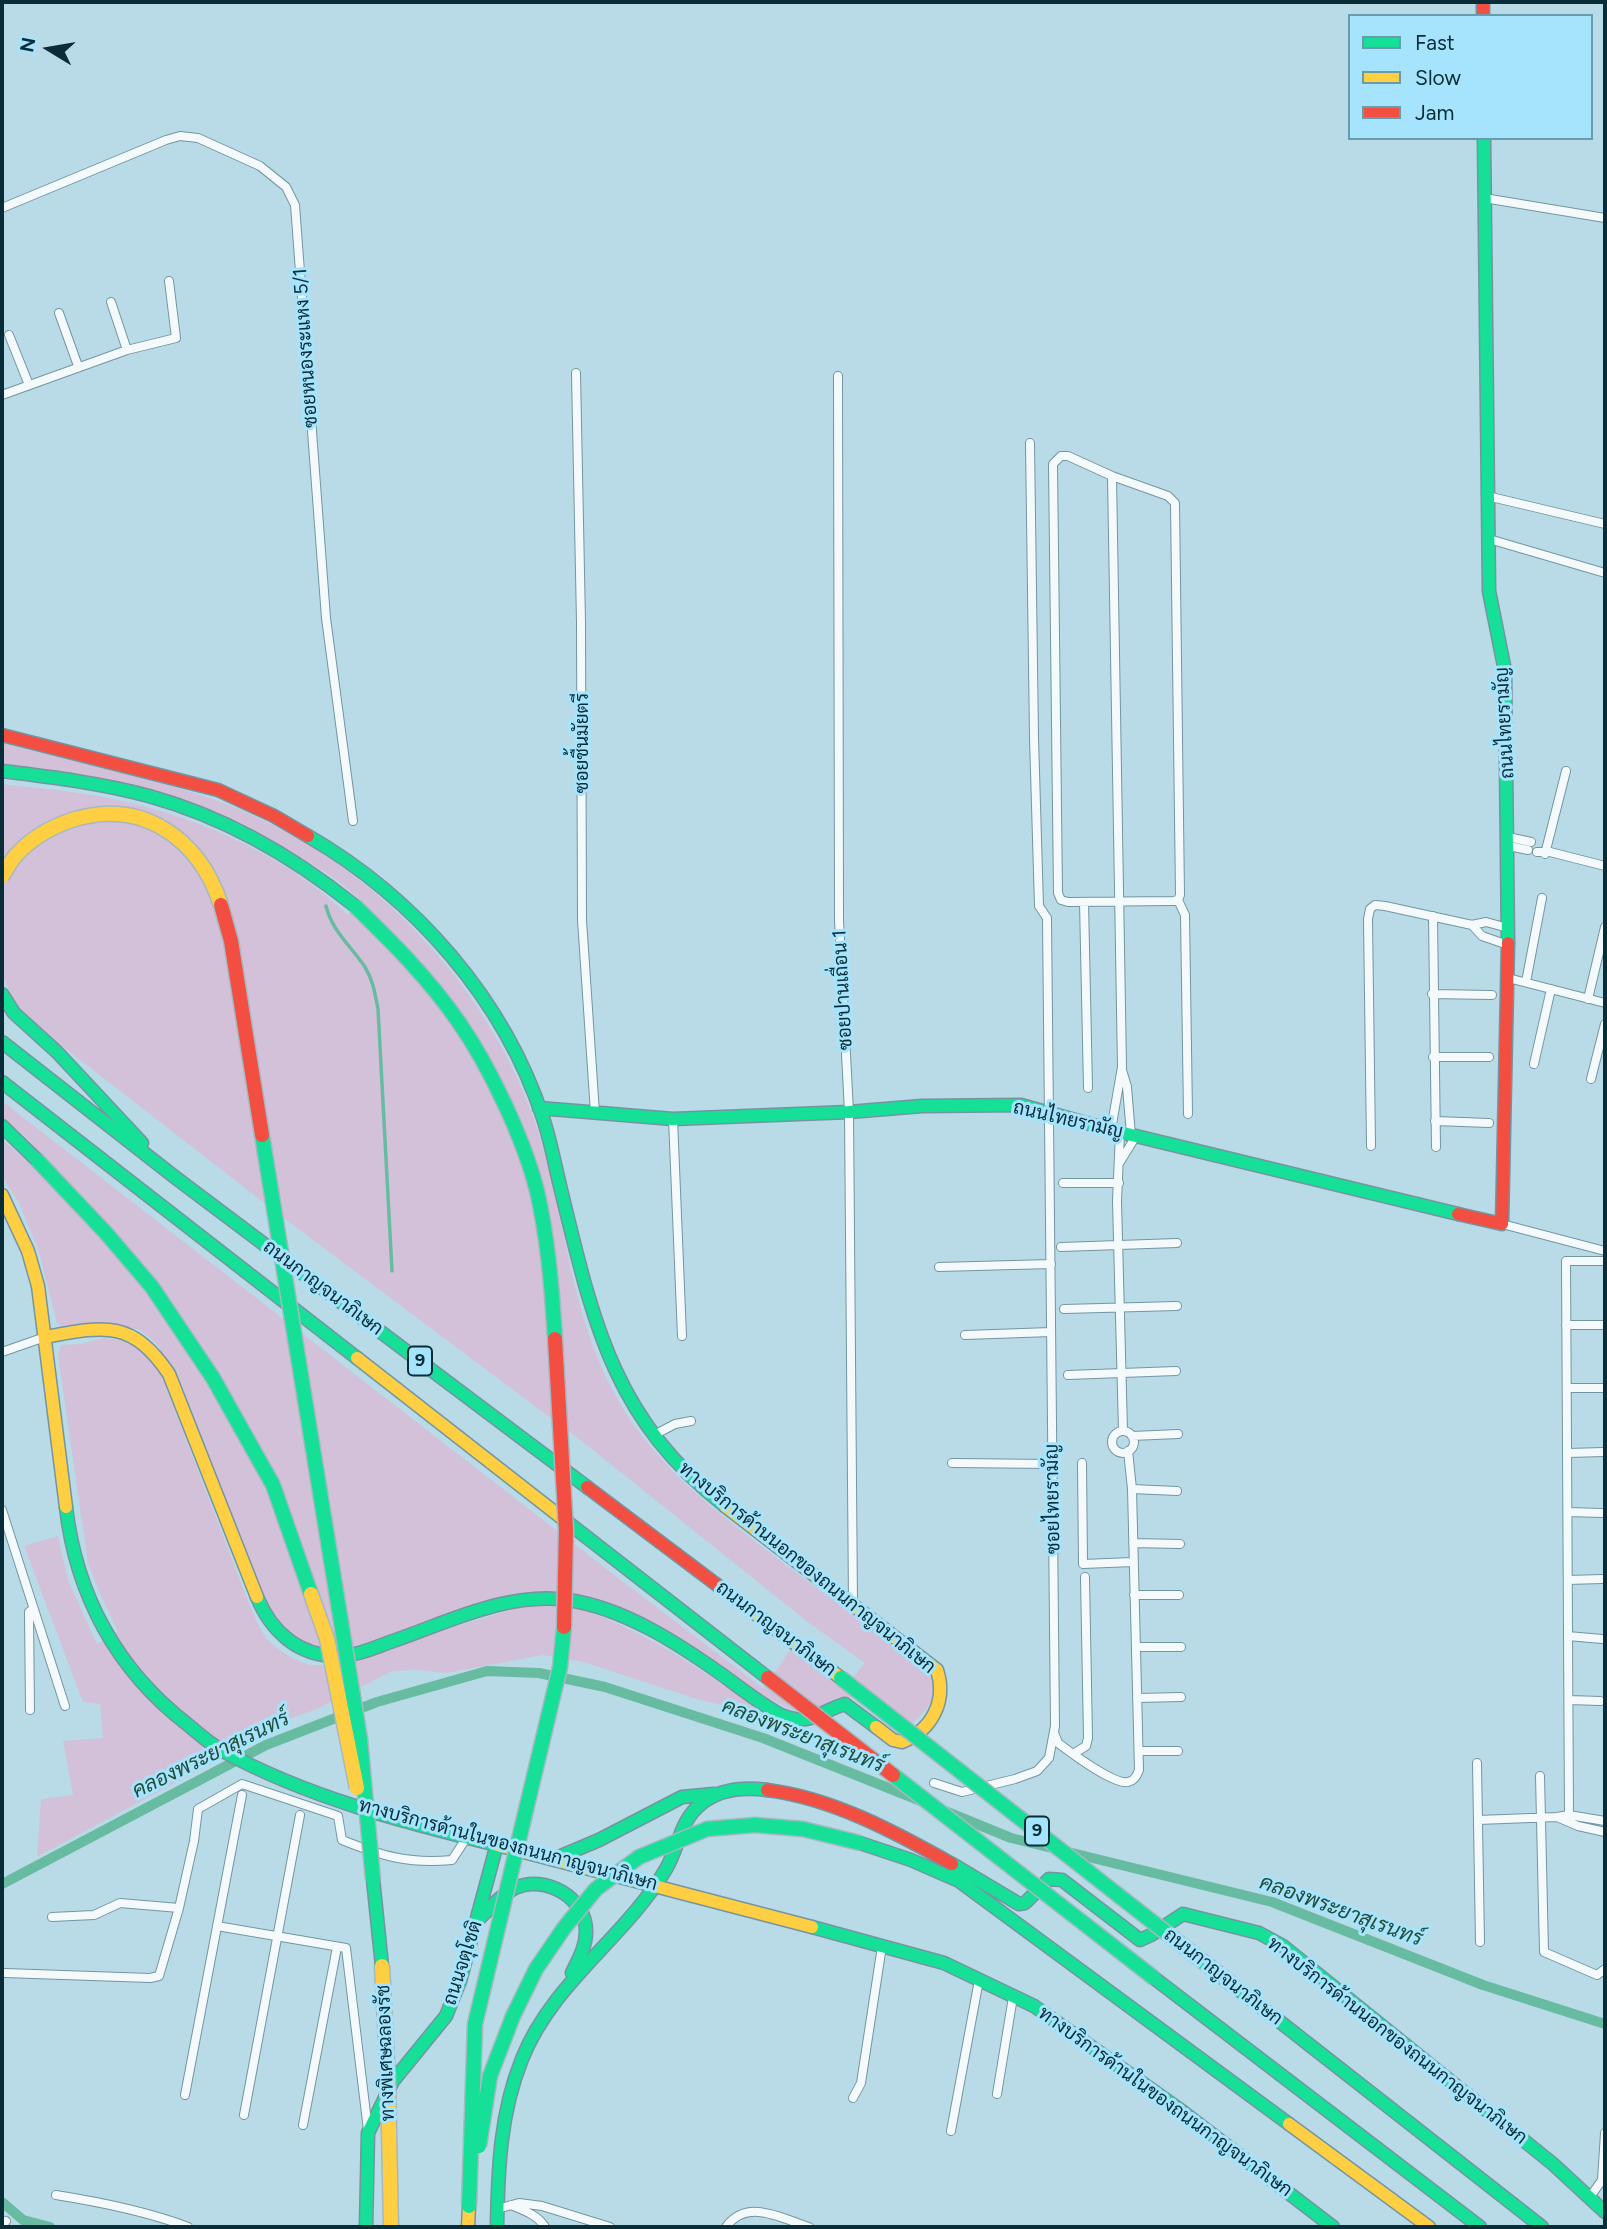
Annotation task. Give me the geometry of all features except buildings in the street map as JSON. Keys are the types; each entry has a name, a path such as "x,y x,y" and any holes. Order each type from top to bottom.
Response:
{"main road":[{"name":"ถนนไทยรามัญ","path":"539,1108 673,1119 849,1112 922,1106 1021,1105 1124,1133 1502,1224 1508,978 1508,841 1505,671 1490,604 1484,140"},
{"name":"ทางบริการด้านนอกของถนนกาญจนาภิเษก","path":"2,735 218,790 274,816 334,851 408,909 464,970 499,1021 517,1055 539,1108 553,1153 589,1303 603,1344 628,1398 675,1462 701,1487 937,1670 943,1682 940,1700 923,1731 901,1742 893,1740 845,1704 800,1721 757,1699 717,1671 621,1617 594,1605 573,1600 533,1599 505,1604 339,1656 305,1649 276,1632 265,1616 169,1374 150,1346 128,1333 117,1331 88,1329 45,1337"},
{"path":"2,771 61,778 150,796 232,827 329,883 401,953 451,1012 477,1049 523,1147 536,1188 544,1229 554,1318 566,1530 566,1609 560,1667 475,2024 470,2206"},
{"path":"2,876 22,848 62,822 86,816 124,814 142,819 181,839 206,869 219,896 233,954 360,1739 373,1879"},
{"path":"2,994 14,1013 57,1052 176,1178"},
{"name":"ถนนกาญจนาภิเษก","path":"2,1042 176,1178 841,1678 1542,2227"},
{"name":"ถนนกาญจนาภิเษก","path":"2,1082 1154,1978 1480,2227"},
{"path":"2,1126 106,1233 152,1287 213,1378 273,1485 327,1639 373,1879"},
{"name":"ทางบริการด้านในของถนนกาญจนาภิเษก","path":"2,1195 38,1286 68,1527 75,1560 97,1618 128,1667 161,1704 191,1730 219,1749 312,1792 464,1837 655,1885 944,1964 1034,2006 1179,2109 1333,2227"},
{"name":"ทางบริการด้านนอกของถนนกาญจนาภิเษก","path":"715,1794 760,1789 815,1801 884,1827 929,1849 1019,1904 1025,1903 1049,1879 1062,1880 1140,1940 1146,1939 1172,1917 1183,1914 1259,1933 1283,1946 1600,2203"},
{"path":"554,1859 599,1840 682,1797 715,1794"},
{"path":"568,1982 592,1960 655,1885 671,1860 684,1824 696,1808 715,1794"},
{"path":"468,2227 490,2076 513,2016 536,1969 564,1928 596,1889 639,1857 708,1829 755,1825 803,1829 860,1843 911,1860 959,1881 1429,2227"},
{"name":"ถนนจตุโชติ","path":"366,2227 368,2133 393,2081 446,2016 460,1981 497,1844"},
{"name":"ทางพิเศษฉลองรัช","path":"373,1879 382,1966 388,2081 391,2227"},
{"path":"478,1920 516,1887 537,1883 558,1888 576,1902 586,1926 585,1947 568,1982 544,2016 523,2055 507,2101 498,2155 504,2207 497,2227"}],"street":[{"name":"ซอยหนองระแหง 5/1","path":"2,208 180,136 198,138 260,166 286,187 295,205 326,618 353,821"},
{"path":"1484,198 1605,218"},
{"path":"2,395 78,366 176,338 169,281"},
{"path":"111,302 127,350"},
{"path":"59,313 78,366"},
{"path":"9,335 29,384"},
{"name":"ซอยชื้นมัยตรี","path":"576,373 581,622 582,920 594,1113"},
{"name":"ซอยปานเถื่อน 1","path":"838,376 839,920 849,1112 853,1604"},
{"name":"ซอยไทยรามัญ","path":"934,1783 962,1792 1037,1771 1049,1758 1054,1732 1047,918 1039,906 1030,443"},
{"path":"1178,900 1068,902 1061,900 1058,894 1053,464 1061,456 1068,456 1112,476 1168,496 1175,503 1178,900 1185,915 1188,1114"},
{"path":"1112,476 1124,1133 1120,1162"},
{"path":"1488,496 1605,524"},
{"path":"1489,539 1605,573"},
{"path":"1540,849 1566,771"},
{"path":"1508,841 1605,864"},
{"path":"1526,982 1542,898"},
{"path":"1084,902 1088,1088"},
{"path":"1371,1146 1370,909 1376,905 1385,905 1472,925 1486,922 1508,928"},
{"path":"1433,916 1436,1147"},
{"path":"1472,925 1482,936 1508,945"},
{"path":"1588,999 1605,928"},
{"path":"1508,978 1605,1003"},
{"path":"1534,1064 1551,989"},
{"path":"1432,994 1492,995"},
{"path":"1591,1079 1605,1024"},
{"path":"1433,1057 1489,1057"},
{"path":"1122,1067 1127,1087 1120,1162 1118,1245 1123,1431"},
{"path":"673,1119 682,1336"},
{"path":"1435,1121 1489,1123"},
{"path":"1063,1184 1119,1183"},
{"name":"ถนนไทยรามัญ","path":"1502,1224 1605,1251"},
{"path":"1061,1247 1177,1243"},
{"path":"1569,1815 1566,1261 1605,1261"},
{"path":"939,1267 1051,1264"},
{"path":"1064,1309 1177,1306"},
{"path":"1566,1325 1605,1325"},
{"path":"965,1335 1051,1332"},
{"path":"2,1352 45,1337"},
{"path":"1068,1375 1176,1371"},
{"path":"1567,1388 1604,1388"},
{"path":"654,1435 675,1424 691,1421"},
{"path":"1128,1451 1118,1451 1112,1443 1116,1433 1123,1431 1132,1436 1178,1434"},
{"path":"1054,1732 1058,1743 1117,1781 1128,1782 1137,1776 1139,1751 1132,1489 1128,1451 1132,1446 1132,1436"},
{"path":"1568,1453 1604,1452"},
{"path":"952,1463 1053,1464"},
{"path":"1083,1463 1083,1564 1133,1562"},
{"path":"1132,1489 1177,1491"},
{"path":"2,1510 32,1612 30,1710"},
{"path":"1568,1513 1602,1513"},
{"path":"2,1528 65,1706"},
{"path":"1133,1544 1180,1544"},
{"path":"1073,1754 1086,1746 1088,1738 1085,1577"},
{"path":"1568,1580 1602,1579"},
{"path":"1134,1595 1179,1595"},
{"path":"1568,1636 1602,1639"},
{"path":"1136,1647 1181,1647"},
{"path":"1137,1698 1181,1697"},
{"path":"1569,1700 1600,1701"},
{"path":"1139,1751 1178,1751"},
{"path":"1477,1763 1480,1942"},
{"path":"1540,1776 1544,1952 1597,1975 1605,1969"},
{"path":"5,1973 150,1978 159,1976 179,1908 194,1841 198,1809 242,1784 338,1816 342,1840 387,1857 429,1862 452,1860 464,1837"},
{"path":"186,2095 242,1795"},
{"path":"244,2115 300,1815"},
{"path":"1478,1820 1557,1818 1569,1815 1605,1821"},
{"path":"1557,1818 1605,1832"},
{"path":"52,1917 94,1915 120,1903 179,1908"},
{"path":"217,1926 346,1948 368,2133"},
{"path":"853,2098 861,2083 882,1946"},
{"path":"303,2125 337,1947"},
{"path":"951,2131 979,1980"},
{"path":"998,2094 1013,1997"},
{"path":"1600,2203 1605,2133"},
{"path":"55,2195 104,2203 188,2227"},
{"path":"504,2207 519,2203 542,2206 610,2227"},
{"path":"504,2207 530,2214 545,2227"},
{"path":"726,2227 733,2218 742,2213 758,2211 808,2227"}],"shaded area":[{"path":"2,743 174,787 254,816 307,844 357,879 403,918 444,963 480,1011 510,1064 534,1119 545,1154 588,1332 601,1367 634,1425 652,1449 693,1491 926,1671 933,1680 935,1689 923,1713 900,1733 854,1698 838,1697 806,1714 782,1705 713,1660 626,1615 590,1600 553,1592 509,1596 413,1629 350,1647 322,1648 300,1643 285,1631 266,1603 179,1379 155,1342 140,1330 115,1324 63,1327 57,1323 38,1249 18,1201 2,1177 2,1139 32,1166 42,1156 29,1140 2,1116 2,1101 764,1689 791,1648 845,1687 865,1663 809,1623 588,1446 281,1216 39,1028 14,1002 2,974 2,784 98,796 132,803 200,824 263,854 293,872 322,892 348,915 360,900 337,880 307,861 204,809 2,767"},
{"path":"103,1338 134,1344 157,1364 250,1606 267,1639 288,1655 313,1665 341,1663 368,1657 437,1632 522,1607 543,1604 568,1607 626,1627 714,1678 761,1710 749,1712 697,1699 583,1662 543,1655 447,1673 393,1671 317,1709 226,1742 231,1753 37,1857 41,1799 73,1795 63,1741 103,1738 100,1704 83,1702 24,1546 58,1536 68,1580 97,1644 118,1632 88,1563 58,1356 61,1345 81,1344"}],"waterway":[{"path":"326,906 337,931 368,972 378,1009 392,1271"},
{"name":"คลองพระยาสุเรนทร์","path":"2,1884 266,1745 377,1702 487,1671 539,1673 605,1687 763,1738 921,1801"},
{"name":"คลองพระยาสุเรนทร์","path":"945,1811 1011,1838 1272,1902 1483,1985 1605,2024"},
{"path":"2,2202 23,2220 50,2227"}],"traffic: fast":[{"path":"1484,140 1489,591 1505,671 1508,943"},
{"path":"2,771 113,787 205,815 283,855 355,906"},
{"path":"308,836 384,889 419,921 480,993 505,1032 526,1074 543,1118 584,1282 613,1364 632,1402 657,1438 687,1473 725,1506"},
{"path":"355,906 410,961 447,1005 482,1059 504,1103 524,1149 537,1191 549,1264 555,1339"},
{"path":"2,994 14,1013 57,1052 142,1143"},
{"path":"2,1042 176,1178 587,1487"},
{"path":"2,1082 357,1358"},
{"path":"539,1108 673,1119 849,1112 922,1106 1021,1105 1111,1130 1458,1214"},
{"path":"2,1126 37,1160"},
{"path":"262,1135 360,1739 373,1879"},
{"path":"37,1160 106,1233 152,1287 213,1378 273,1485 311,1594"},
{"path":"66,1507 79,1570 104,1628 140,1680 162,1703 204,1738 253,1767 321,1795 497,1845"},
{"path":"562,1518 768,1678"},
{"path":"257,1597 270,1621 288,1639 310,1652 337,1656 366,1651 457,1617 501,1604 546,1598 589,1604 630,1619 670,1640 781,1715 807,1719 845,1704 876,1727"},
{"path":"469,2206 475,2024 560,1667 564,1627"},
{"path":"841,1678 1233,1985"},
{"path":"893,1775 1154,1978"},
{"path":"497,2227 500,2163 509,2100 522,2059 535,2032 551,2007 649,1894 666,1869 684,1826 694,1810 708,1799 724,1792 741,1789 767,1790"},
{"path":"554,1859 599,1840 682,1797 714,1794"},
{"path":"479,2146 490,2076 513,2016 536,1969 564,1928 596,1889 639,1857 707,1829 755,1825 803,1829 860,1843"},
{"path":"860,1843 911,1860 959,1881 1289,2124"},
{"path":"366,2227 368,2133 393,2081 446,2016 460,1981 497,1844"},
{"path":"952,1864 1019,1904 1025,1903 1049,1879 1062,1880 1140,1940 1183,1914 1259,1933 1283,1946 1553,2164 1605,2212"},
{"path":"373,1879 382,1966"},
{"path":"478,1920 500,1898 515,1888 539,1884 562,1892 580,1909 586,1932 583,1948 572,1973"},
{"path":"812,1927 944,1963 1034,2006 1179,2109 1333,2227"},
{"path":"1154,1978 1480,2227"},
{"path":"1233,1985 1542,2227"}],"traffic: slow":[{"path":"2,876 23,848 49,830 72,820 98,815 122,815 144,820 164,829 183,843 211,881 221,905"},
{"path":"2,1195 28,1251 38,1286 66,1507"},
{"path":"45,1337 84,1330 115,1331 142,1343 155,1356 169,1374 257,1597"},
{"path":"357,1358 562,1518"},
{"path":"725,1506 937,1670 940,1682 938,1703 922,1730 902,1742 893,1740 876,1727"},
{"path":"311,1594 327,1639 357,1788"},
{"path":"749,1609 841,1678"},
{"path":"497,1845 812,1927"},
{"path":"382,1966 391,2227"},
{"path":"1289,2124 1429,2227"},
{"path":"468,2227 469,2206"}],"traffic: jam":[{"path":"1483,2 1483,14"},
{"path":"2,735 218,790 274,816 308,836"},
{"path":"221,905 231,941 262,1135"},
{"path":"1458,1214 1502,1224 1508,943"},
{"path":"555,1339 566,1530 564,1627"},
{"path":"587,1487 749,1609"},
{"path":"768,1678 893,1775"},
{"path":"767,1790 839,1808 952,1864"}]}
